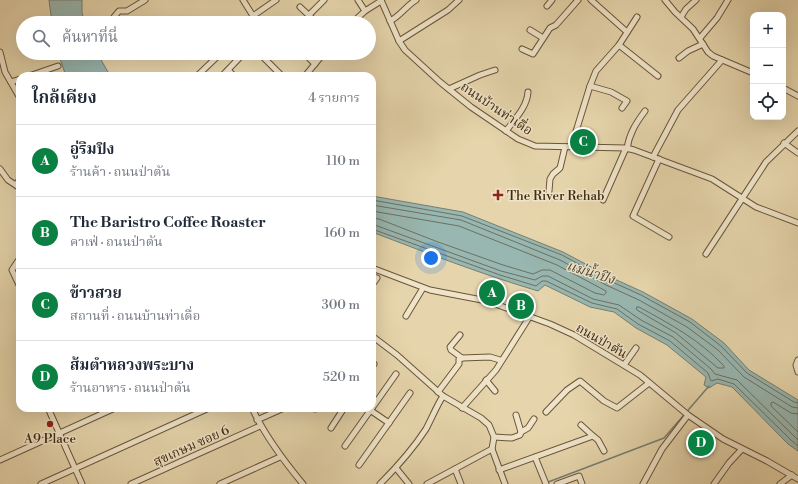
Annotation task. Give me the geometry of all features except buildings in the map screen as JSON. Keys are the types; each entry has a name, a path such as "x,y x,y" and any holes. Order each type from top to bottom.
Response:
{"street":[{"path":"115,16 119,12 127,11 145,0"},
{"path":"243,0 253,16 276,0"},
{"path":"300,7 308,15 324,0"},
{"path":"358,0 365,11"},
{"path":"390,21 396,18 416,0"},
{"path":"399,41 437,18 459,0"},
{"path":"547,6 552,0"},
{"path":"522,49 532,54 550,28 556,25 578,0"},
{"path":"665,0 674,12 693,29 708,52 722,60 750,72"},
{"path":"681,17 686,9 696,0"},
{"path":"700,38 717,18 728,0"},
{"path":"360,16 381,1"},
{"name":"ถนนบ้านท่าเดื่อ","path":"381,1 399,41 414,58 471,107 518,139 535,146 626,149 653,157 712,179 756,207 798,224"},
{"path":"595,1 627,32"},
{"path":"574,148 573,141 596,71 618,45 637,18"},
{"path":"530,30 543,38"},
{"path":"679,58 688,51 703,44"},
{"path":"618,45 658,76"},
{"path":"0,52 3,73 16,91"},
{"path":"201,72 214,60"},
{"path":"228,70 237,60"},
{"path":"266,60 278,72"},
{"path":"311,60 315,64"},
{"path":"309,72 318,60"},
{"path":"653,157 678,110 722,60"},
{"path":"42,72 58,66"},
{"path":"449,89 495,70"},
{"path":"11,82 16,80"},
{"path":"590,86 611,92 627,101 622,108"},
{"path":"786,90 798,96"},
{"path":"506,131 524,107 528,98 528,92"},
{"path":"603,200 626,149 628,138 636,123 645,111"},
{"path":"706,254 766,162 798,131"},
{"path":"784,143 798,153"},
{"path":"549,191 550,179 560,168 565,147"},
{"path":"658,159 633,216 669,237"},
{"path":"0,169 8,180 16,186"},
{"path":"16,264 12,270 16,278"},
{"name":"ถนนป่าตัน","path":"376,270 423,288 487,301 530,316 574,335 624,365 649,383 688,415 723,439 798,479"},
{"path":"406,316 423,288"},
{"path":"462,408 496,370 500,360 530,316"},
{"path":"460,335 450,348 462,358 490,357 500,360"},
{"path":"376,339 398,355 443,396 481,418 489,425 494,437 492,450 505,484"},
{"path":"624,365 636,348"},
{"path":"438,392 462,358"},
{"path":"797,363 798,372"},
{"path":"376,400 396,374"},
{"path":"486,380 495,391"},
{"path":"546,412 567,390 580,380 604,401 617,408 649,383"},
{"path":"359,465 410,393"},
{"path":"380,484 396,468 426,429 436,406 443,396"},
{"path":"50,412 82,484"},
{"path":"0,460 107,412"},
{"path":"40,484 200,412"},
{"path":"254,412 260,426 280,457 303,484"},
{"path":"257,420 275,412"},
{"path":"331,428 341,412"},
{"path":"345,446 367,412"},
{"path":"375,412 389,423"},
{"path":"516,414 521,432"},
{"path":"643,484 662,449 688,415"},
{"path":"494,437 517,437 521,432 528,428 534,419"},
{"path":"581,425 598,440 604,451"},
{"name":"สุขเกษม ซอย 6","path":"131,484 260,426"},
{"path":"499,470 593,436"},
{"path":"714,484 729,463 742,449"},
{"path":"427,484 492,450"},
{"path":"220,484 280,457"},
{"path":"535,457 546,484"},
{"path":"396,468 409,484"},
{"path":"455,469 461,484"},
{"path":"780,484 792,475"},
{"path":"557,484 579,476 582,484"}],"water":[{"path":"49,0 82,0 83,16 51,16"},
{"path":"60,60 101,60 108,72 65,72"},
{"name":"แม่น้ำปิง","path":"376,197 463,212 563,252 610,277 643,292 692,319 724,343 749,370 798,400 798,451 788,444 732,387 717,383 709,388 704,385 706,377 667,345 636,328 614,312 590,307 545,285 538,291 454,263 376,234"}],"waterway":[{"path":"543,484 664,438 709,386"}],"place":[{"name":"ข้าวสวย","path":"583,142"},
{"name":"The River Rehab","path":"498,195"},
{"name":"อู่ริมปิง","path":"492,293"},
{"name":"The Baristro Coffee Roaster","path":"521,306"},
{"name":"A9 Place","path":"50,424"},
{"name":"ส้มตำหลวงพระบาง","path":"701,443"}]}
